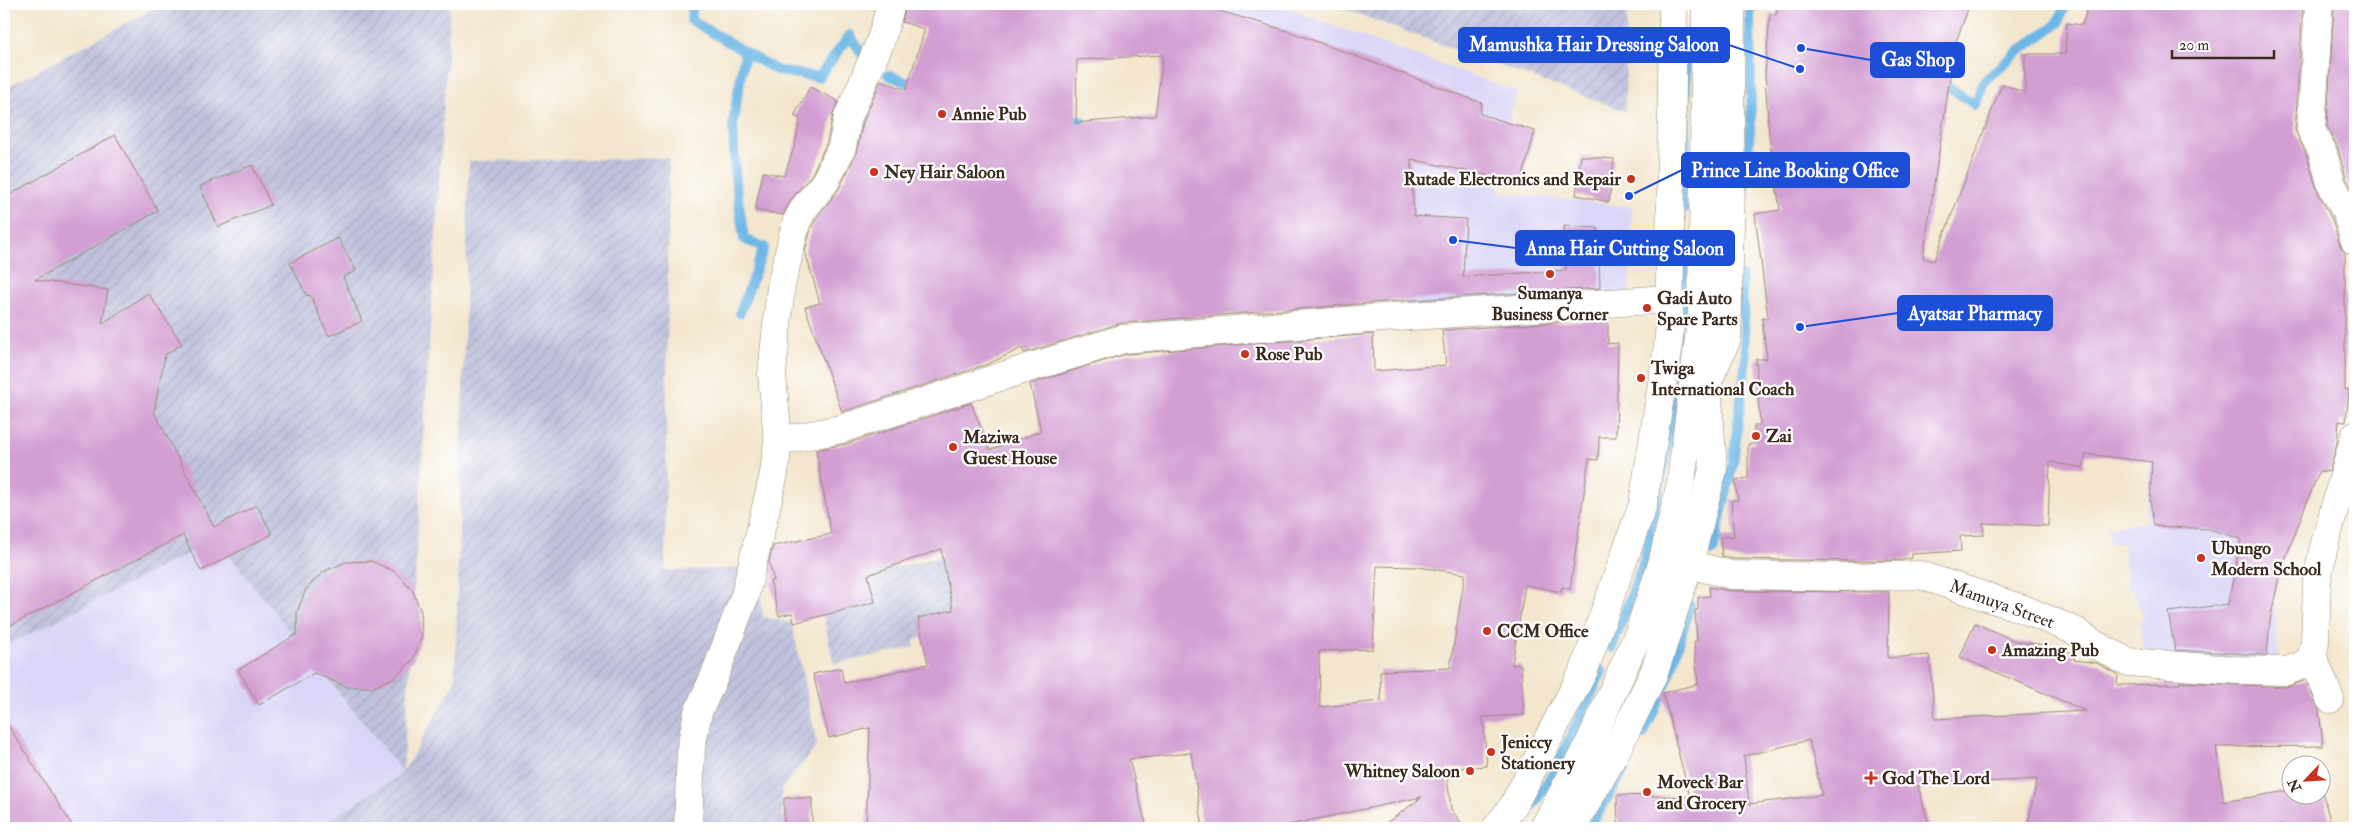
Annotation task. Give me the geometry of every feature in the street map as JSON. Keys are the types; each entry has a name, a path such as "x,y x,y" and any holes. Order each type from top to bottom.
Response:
{"street":[{"path":"688,828 691,748 698,712 714,677 745,595 774,474 778,441 772,374 774,343 781,286 796,224 804,208 824,182 842,147 848,117 881,40 891,4"},
{"path":"1496,828 1513,806 1584,670 1643,504 1669,339 1673,4"},
{"path":"1544,828 1590,740 1638,635 1662,564 1681,482 1702,313 1706,4"},
{"path":"1572,828 1614,755 1654,673 1689,564 1713,469 1707,383 1728,339 1731,185 1731,4"},
{"path":"2319,4 2311,130 2322,150 2331,183 2347,214 2355,241"},
{"path":"778,441 841,429 1123,339 1396,317 1668,299"},
{"path":"2330,699 2312,655 2315,636 2317,582 2322,550 2351,463 2355,436"},
{"name":"Mamuya Street","path":"1662,564 1689,564 1731,575 1849,577 1920,575 2034,614 2075,631 2094,644 2128,662 2236,670 2287,671 2307,662 2312,655"}],"shaded area":[{"path":"162,4 450,4 403,772 455,682 469,161 669,158 665,571 769,567 759,587 763,617 792,623 817,745 782,788 782,816 786,828 317,828 403,773 216,539 4,647 4,89"},
{"name":"Sumanya Business Corner","path":"1198,4 1273,4 1517,92 1510,116 1509,138 1500,166 1498,188 1502,192 1632,207 1629,296 1403,311 1403,249 1181,123"},
{"path":"1330,4 1627,4 1625,111"},
{"path":"2149,463 2229,467 2287,543 2276,590 2275,630 2280,665 2146,659 2138,621 2143,620 2133,589 2128,589 2123,543 2110,545 2107,527 2146,522"},
{"path":"216,539 403,773 317,828 4,828 4,645"},
{"path":"971,550 1070,606 914,640 915,647 834,664 815,581 892,564 893,568"}],"building":[{"path":"906,4 1184,4 1216,8 1216,10 1288,31 1482,103 1480,114 1535,131 1521,183 1411,159 1414,216 1466,219 1463,277 1566,270 1564,226 1598,228 1600,288 1395,301 1122,323 1024,353 1022,348 988,364 842,412 805,307 820,303 805,251 811,229 817,217 839,189 856,154 863,122 881,80 906,90 925,29 902,22","holes":["1163,55 1155,116 1076,123 1077,60"]},
{"path":"1778,4 1970,4 1955,44 1923,258 1934,261 2002,84 2025,93 2025,54 2065,54 2067,23 2082,25 2089,4 2303,4 2295,130 2307,156 2317,190 2332,220 2340,245 2345,253 2345,390 2349,390 2346,422 2339,421 2337,443 2329,472 2319,471 2280,572 2270,621 2267,655 2175,650 2168,612 2228,604 2241,539 2209,529 2154,526 2150,500 2152,462 2086,454 2083,468 2050,462 2048,526 1983,523 1984,535 1960,536 1961,551 1912,554 1912,558 1903,560 1733,559 1722,556 1720,537 1734,536 1731,500 1738,500 1735,480 1748,478 1748,444 1754,444 1754,425 1760,425 1756,359 1767,359 1762,318 1768,318 1755,214 1780,210 1769,136 1765,75 1770,14 1776,15"},
{"path":"2334,4 2355,4 2355,195 2346,177 2337,146 2327,126"},
{"path":"810,87 838,101 827,142 812,174 792,198 783,215 755,210 763,172 784,176 795,145 800,119 794,116"},
{"path":"115,135 158,211 35,280 108,290 102,324 148,293 182,344 165,355 154,412 214,527 257,505 272,534 201,571 183,535 4,629 4,198"},
{"path":"1581,156 1614,159 1609,202 1576,195"},
{"path":"252,165 271,205 218,227 200,186"},
{"path":"338,238 356,271 343,277 362,321 329,336 310,295 307,296 290,263"},
{"path":"1608,319 1608,344 1618,343 1616,437 1599,437 1598,460 1589,459 1570,589 1562,587 1561,592 1525,585 1512,665 1521,665 1524,715 1483,717 1487,766 1446,769 1451,809 1465,828 1380,828 1422,797 1274,828 1203,828 1191,753 1129,759 1147,828 866,828 870,728 829,738 813,674 841,668 844,683 928,664 918,618 953,610 941,549 868,575 875,602 794,623 792,613 779,616 770,581 774,581 769,562 773,546 831,534 816,450 846,444 971,403 990,450 1041,431 1030,384 1126,354 1373,334 1374,371 1446,365 1442,330","holes":["1377,566 1418,567 1465,574 1450,668 1380,671 1381,701 1320,707 1319,651 1373,649"]},
{"path":"371,561 394,571 412,589 421,612 422,636 413,660 395,677 373,687 348,687 314,673 259,705 238,670 297,634 297,612 306,589 323,572 346,562"},
{"path":"1709,587 1731,591 1889,592 1888,658 1929,655 1935,719 2086,711 1960,657 1975,623 2015,641 2043,645 2043,648 2075,653 2074,660 2097,663 2118,675 2117,685 2180,684 2180,682 2287,687 2306,680 2319,710 2323,746 2216,747 2224,802 2282,792 2282,804 2326,804 2332,828 2284,828 2283,824 2255,828 2027,828 2037,779 1918,786 1930,828 1618,828 1617,795 1690,797 1663,693 1698,684 1694,642 1697,642 1695,610 1698,610 1698,597 1710,596","holes":["1809,740 1822,795 1749,804 1744,756"]},
{"path":"4,719 74,828 4,828"},
{"path":"784,798 812,798 812,828 784,828"}],"waterway":[{"path":"693,4 691,20 745,52"},
{"path":"1744,193 1751,120 1750,4"},
{"path":"1937,89 1949,87 1975,105 1985,80 2015,54 2058,23 2065,4"},
{"path":"740,313 764,247 744,239 735,177 733,122 745,52 778,71 819,77 850,35 865,59"},
{"path":"1685,209 1686,60"},
{"path":"888,75 921,88"},
{"path":"1063,119 1082,121"},
{"path":"1683,317 1686,244"},
{"path":"1713,551 1733,463 1746,358 1741,275"},
{"path":"1612,648 1644,561 1679,391 1682,337"},
{"path":"1643,735 1670,674 1690,605"},
{"path":"1518,828 1554,772 1602,671"},
{"path":"1589,828 1626,767"}],"place":[{"name":"Gas Shop","path":"1801,48"},
{"name":"Mamushka Hair Dressing Saloon","path":"1800,69"},
{"name":"Annie Pub","path":"942,114"},
{"name":"Ney Hair Saloon","path":"874,172"},
{"name":"Rutade Electronics and Repair","path":"1631,179"},
{"name":"Prince Line Booking Office","path":"1629,196"},
{"name":"Anna Hair Cutting Saloon","path":"1453,240"},
{"name":"Sumanya Business Corner","path":"1550,274"},
{"name":"Gadi Auto Spare Parts","path":"1647,308"},
{"name":"Ayatsar Pharmacy","path":"1800,327"},
{"name":"Rose Pub","path":"1245,354"},
{"name":"Twiga International Coach","path":"1641,378"},
{"name":"Zai","path":"1756,436"},
{"name":"Maziwa Guest House","path":"953,447"},
{"name":"Ubungo Modern School","path":"2201,558"},
{"name":"CCM Office","path":"1487,631"},
{"name":"Amazing Pub","path":"1992,650"},
{"name":"Jeniccy Stationery","path":"1491,752"},
{"name":"Whitney Saloon","path":"1470,771"},
{"name":"God The Lord","path":"1871,778"},
{"name":"Moveck Bar and Grocery","path":"1647,792"}]}
